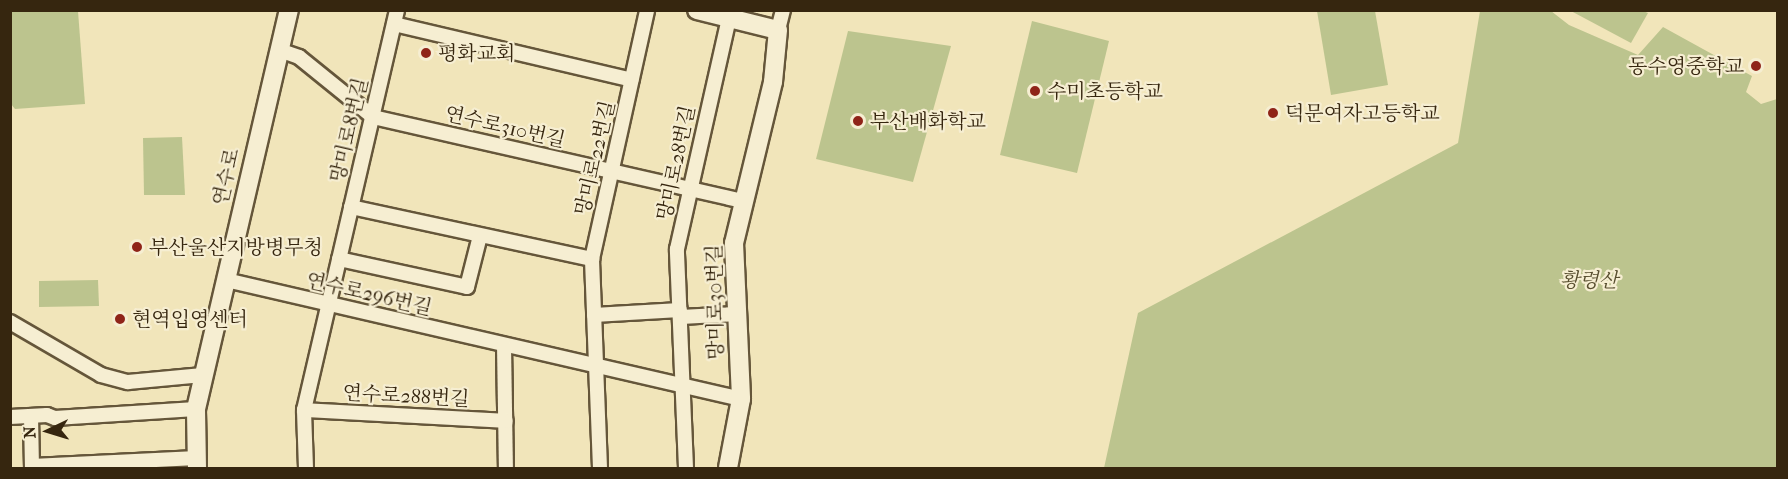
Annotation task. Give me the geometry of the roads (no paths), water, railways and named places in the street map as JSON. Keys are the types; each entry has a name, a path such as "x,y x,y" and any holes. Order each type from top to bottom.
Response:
{"street":[{"name":"망미로22번길","path":"600,468 592,259 647,10"},
{"path":"697,10 730,14 778,30 783,10"},
{"name":"연수로","path":"32,467 197,463 196,409 288,11"},
{"name":"망미로28번길","path":"686,468 677,249 730,14"},
{"path":"395,17 632,80"},
{"name":"망미로8번길","path":"306,468 304,410 395,17"},
{"name":"망미로30번길","path":"728,468 741,399 734,243 773,82 778,30"},
{"name":"연수로310번길","path":"279,50 299,57 373,117 743,201"},
{"path":"351,207 592,259"},
{"path":"339,259 467,287 480,236"},
{"name":"연수로296번길","path":"226,280 741,399"},
{"path":"594,315 736,314"},
{"path":"10,322 101,375 128,382 203,375"},
{"path":"504,345 506,468"},
{"path":"10,417 56,418 196,409"},
{"name":"연수로288번길","path":"304,410 506,421"},
{"path":"31,416 32,467"}],"place":[{"name":"평화교회","path":"426,53"},
{"name":"동수영중학교","path":"1756,66"},
{"name":"수미초등학교","path":"1035,91"},
{"name":"덕문여자고등학교","path":"1273,113"},
{"name":"부산배화학교","path":"858,121"},
{"name":"부산울산지방병무청","path":"137,247"},
{"name":"현역입영센터","path":"120,319"}],"park label":[{"name":"황령산","path":"1589,280"}]}
